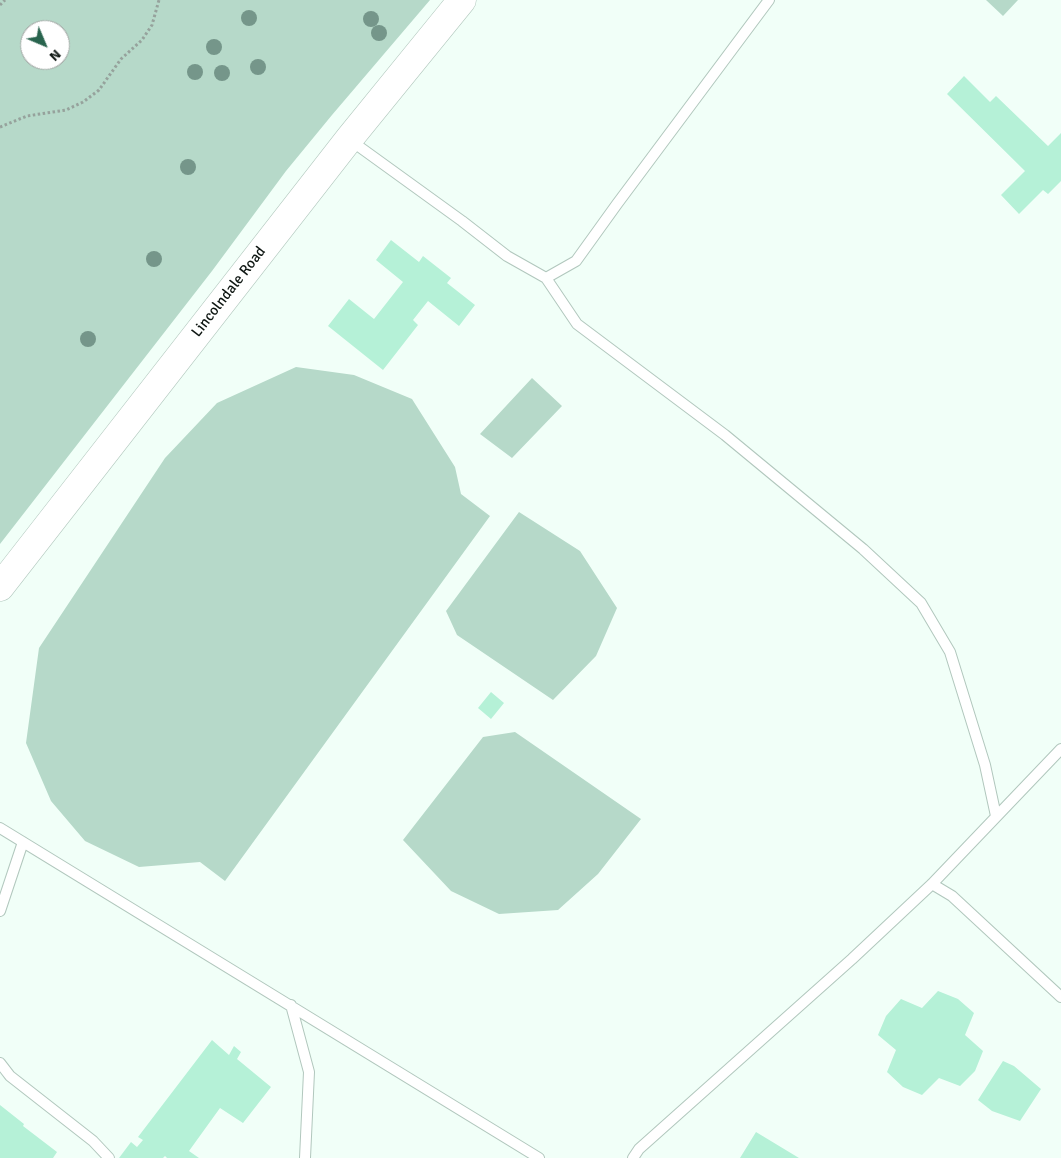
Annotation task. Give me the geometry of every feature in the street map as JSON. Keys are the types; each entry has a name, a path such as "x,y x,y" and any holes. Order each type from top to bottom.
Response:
{"main road":[{"name":"Lincolndale Road","path":"0,587 348,139 462,0"}],"lane":[{"path":"546,278 576,261 769,0"},
{"path":"348,139 462,221 507,256 546,278 577,324 725,435 863,549 921,603 950,652 985,765 996,816"},
{"path":"633,1158 639,1149 932,884 1061,749"},
{"path":"0,828 539,1158"},
{"path":"0,911 23,842"},
{"path":"932,884 952,896 1061,997"},
{"path":"291,1005 309,1072 308,1119 304,1155 306,1158"},
{"path":"0,1063 10,1076 94,1141 109,1158"}],"path":[{"path":"0,5 5,0"},
{"path":"0,127 27,116 66,110 83,102 99,90 121,59 142,40 152,25 159,0"}],"green space":[{"path":"0,0 430,0 286,171 212,271 0,544"},
{"path":"986,0 1018,0 1003,16"},
{"path":"296,367 354,375 412,399 455,467 461,494 490,516 225,881 200,862 139,867 85,841 51,801 26,743 39,648 165,458 217,403"},
{"path":"532,378 562,406 512,458 480,434"},
{"path":"519,512 580,551 617,608 596,656 553,700 457,635 446,611"},
{"path":"515,732 641,819 598,874 558,910 499,914 451,891 403,840 483,737"}],"building":[{"path":"964,76 990,102 996,96 1048,146 1061,133 1061,181 1048,194 1043,190 1019,214 1001,195 1025,171 947,94"},
{"path":"391,240 419,262 423,256 451,278 447,283 475,305 459,326 428,301 413,320 418,325 383,370 328,326 349,299 374,319 403,282 376,260"},
{"path":"491,692 504,703 491,719 478,708"},
{"path":"938,991 958,999 974,1013 965,1035 983,1051 975,1071 960,1086 939,1078 922,1095 903,1087 887,1072 896,1050 878,1035 886,1016 901,999 922,1008"},
{"path":"212,1040 229,1055 234,1046 241,1052 237,1059 271,1087 243,1123 220,1108 189,1151 199,1158 167,1158 165,1156 163,1158 119,1158 131,1142 137,1147 143,1140 138,1137"},
{"path":"1003,1061 1014,1066 1041,1089 1020,1121 992,1111 978,1100"},
{"path":"0,1105 24,1124 23,1126 57,1152 53,1158 0,1158"},
{"path":"756,1132 799,1158 740,1158"}]}
